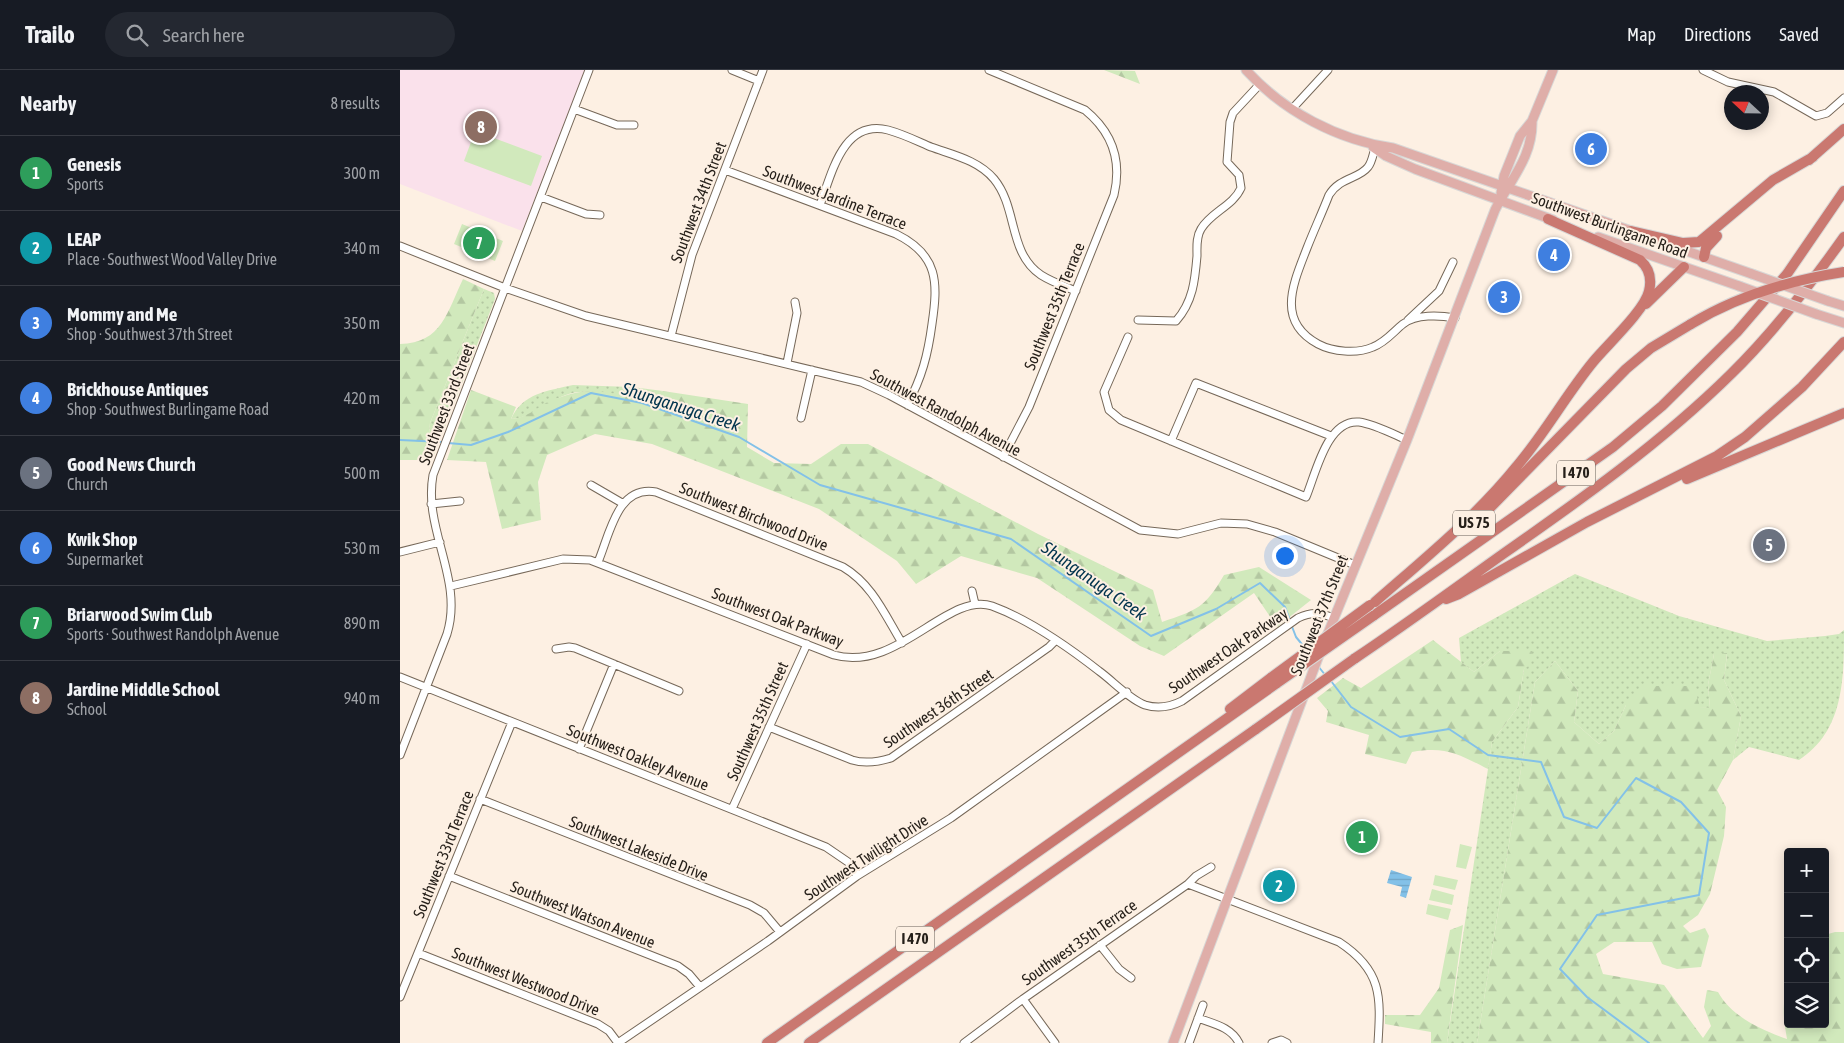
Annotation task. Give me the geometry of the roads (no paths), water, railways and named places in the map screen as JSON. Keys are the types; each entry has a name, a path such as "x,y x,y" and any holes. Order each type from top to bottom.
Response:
{"highway":[{"path":"1704,257 1709,244 1740,213 1813,157 1844,129"},
{"path":"1631,231 1683,243 1699,242 1773,180 1813,157"},
{"name":"I 470","path":"767,1043 1202,736 1274,680 1373,608 1613,447 1662,406 1737,332 1787,274 1844,191"},
{"path":"1548,219 1633,256 1644,264 1649,273 1650,285 1648,296 1638,311"},
{"name":"I 470","path":"810,1043 1589,494 1680,423 1733,372 1809,285 1844,237"},
{"path":"1373,608 1481,507 1517,466 1593,362 1638,311 1684,267"},
{"name":"US 75","path":"1373,608 1481,516 1626,369 1651,348 1702,317 1763,292 1814,277 1844,272"},
{"path":"1438,602 1459,594 1568,533 1717,456 1745,437 1802,387 1844,342"},
{"path":"1802,387 1821,376 1844,350"},
{"path":"1568,533 1667,487 1844,413"}],"main road":[{"name":"Southwest Burlingame Road","path":"1246,70 1260,84 1292,109 1330,130 1373,147 1386,156 1415,169 1548,219 1844,324"},
{"name":"Southwest 37th Street","path":"1173,1043 1355,565 1407,440 1505,188 1517,177 1532,137 1532,121 1553,70"},
{"name":"Southwest Burlingame Road","path":"1373,147 1393,148 1844,306"},
{"path":"1684,267 1704,257 1706,270 1716,278"}],"street":[{"name":"Southwest 33rd Street","path":"400,755 450,624 451,586 431,504 432,475 589,70"},
{"path":"732,70 759,80"},
{"name":"Southwest 34th Street","path":"671,336 685,276 763,70"},
{"name":"Southwest 35th Terrace","path":"989,70 1085,110 1105,130 1117,162 1114,195 1028,407 1003,457"},
{"path":"1292,109 1328,70"},
{"path":"1704,70 1728,82 1774,92 1795,105 1819,116 1827,113 1844,98"},
{"path":"1138,320 1176,321 1187,307 1195,280 1198,240 1201,230 1216,213 1233,200 1242,188 1239,175 1227,162 1230,122 1237,107 1260,84"},
{"path":"574,109 618,125 634,125"},
{"path":"820,205 839,154 849,141 868,130 890,131 972,162 991,176 1006,198 1018,245 1029,264 1049,280 1076,291"},
{"path":"1373,147 1368,167 1363,172 1343,180 1334,187 1329,195 1292,287 1291,306 1298,328 1321,346 1338,350 1358,351 1373,347 1388,338 1439,291 1453,262"},
{"name":"Southwest Jardine Terrace","path":"725,170 904,238 920,251 932,268 937,297 928,356 921,378 907,405"},
{"path":"540,198 586,214 600,214"},
{"name":"Southwest Randolph Avenue","path":"400,246 505,288 586,316 861,382 1140,530 1178,534 1221,523 1247,524 1275,532 1355,565"},
{"path":"787,363 797,313 795,302"},
{"path":"1404,323 1421,317 1455,318"},
{"path":"1128,337 1104,392 1109,410 1117,418 1306,497 1331,436 1339,428 1358,422 1407,440"},
{"path":"801,418 812,370"},
{"path":"1171,442 1196,383 1331,436"},
{"path":"591,485 622,503 598,562"},
{"name":"Southwest Birchwood Drive","path":"622,503 638,492 656,492 843,567 868,586 902,643"},
{"path":"431,504 460,501"},
{"path":"400,552 440,542"},
{"name":"Southwest Oak Parkway","path":"451,586 563,559 581,558 598,562 834,655 852,659 872,656 902,643 959,609 975,604 989,605 1014,615 1056,640 1141,703 1162,707 1178,703 1298,618 1309,613 1334,618"},
{"path":"972,591 975,604"},
{"name":"Southwest 36th Street","path":"769,727 852,760 864,762 882,761 891,758 1049,647 1056,640"},
{"name":"Southwest 35th Street","path":"732,810 806,644"},
{"path":"556,649 569,647 679,690"},
{"path":"579,749 614,664"},
{"name":"Southwest Oakley Avenue","path":"400,677 832,850 848,862 857,876"},
{"name":"Southwest Twilight Drive","path":"618,1043 780,932 857,876 951,818 1128,692"},
{"name":"Southwest 33rd Terrace","path":"400,996 512,722"},
{"name":"Southwest Lakeside Drive","path":"480,800 750,905 764,913 780,932"},
{"name":"Southwest 35th Terrace","path":"964,1043 1023,999 1211,867"},
{"name":"Southwest Watson Avenue","path":"449,876 678,966 689,974 700,987"},
{"path":"1188,884 1339,942 1358,955 1369,968 1378,987 1380,1001 1378,1043"},
{"path":"1100,945 1119,969 1131,978"},
{"name":"Southwest Westwood Drive","path":"418,953 598,1024 609,1031 618,1043"},
{"path":"1023,999 1054,1043"},
{"path":"1189,1043 1203,1005"},
{"path":"1198,1018 1226,1029 1234,1034 1239,1043"},
{"path":"1272,1043 1281,1040 1287,1043"}],"water":[{"path":"476,236 497,244 494,253 473,244"},
{"path":"1391,870 1412,877 1406,898 1400,896 1402,887 1387,883"}],"waterway":[{"name":"Shunganuga Creek","path":"448,443 471,445 508,432 591,393 642,403 739,437 820,485 1011,539 1151,636 1216,609 1260,583 1285,607 1290,620"},
{"name":"Shunganuga Creek","path":"400,440 443,442"},
{"name":"Shunganuga Creek","path":"1291,624 1296,637 1305,648"},
{"name":"Shunganuga Creek","path":"1318,666 1326,676"},
{"name":"Shunganuga Creek","path":"1331,681 1351,707 1400,737 1449,729 1488,755 1541,762 1564,817 1597,828 1636,778 1681,802 1709,833 1699,895 1597,915 1560,969 1587,997 1649,1043"}],"place":[{"name":"Jardine Middle School","path":"481,127"},
{"name":"Kwik Shop","path":"1591,149"},
{"name":"Briarwood Swim Club","path":"479,243"},
{"name":"Brickhouse Antiques","path":"1554,255"},
{"name":"Mommy and Me","path":"1504,297"},
{"name":"Good News Church","path":"1769,545"},
{"name":"Genesis","path":"1362,837"},
{"name":"LEAP","path":"1279,886"}]}
